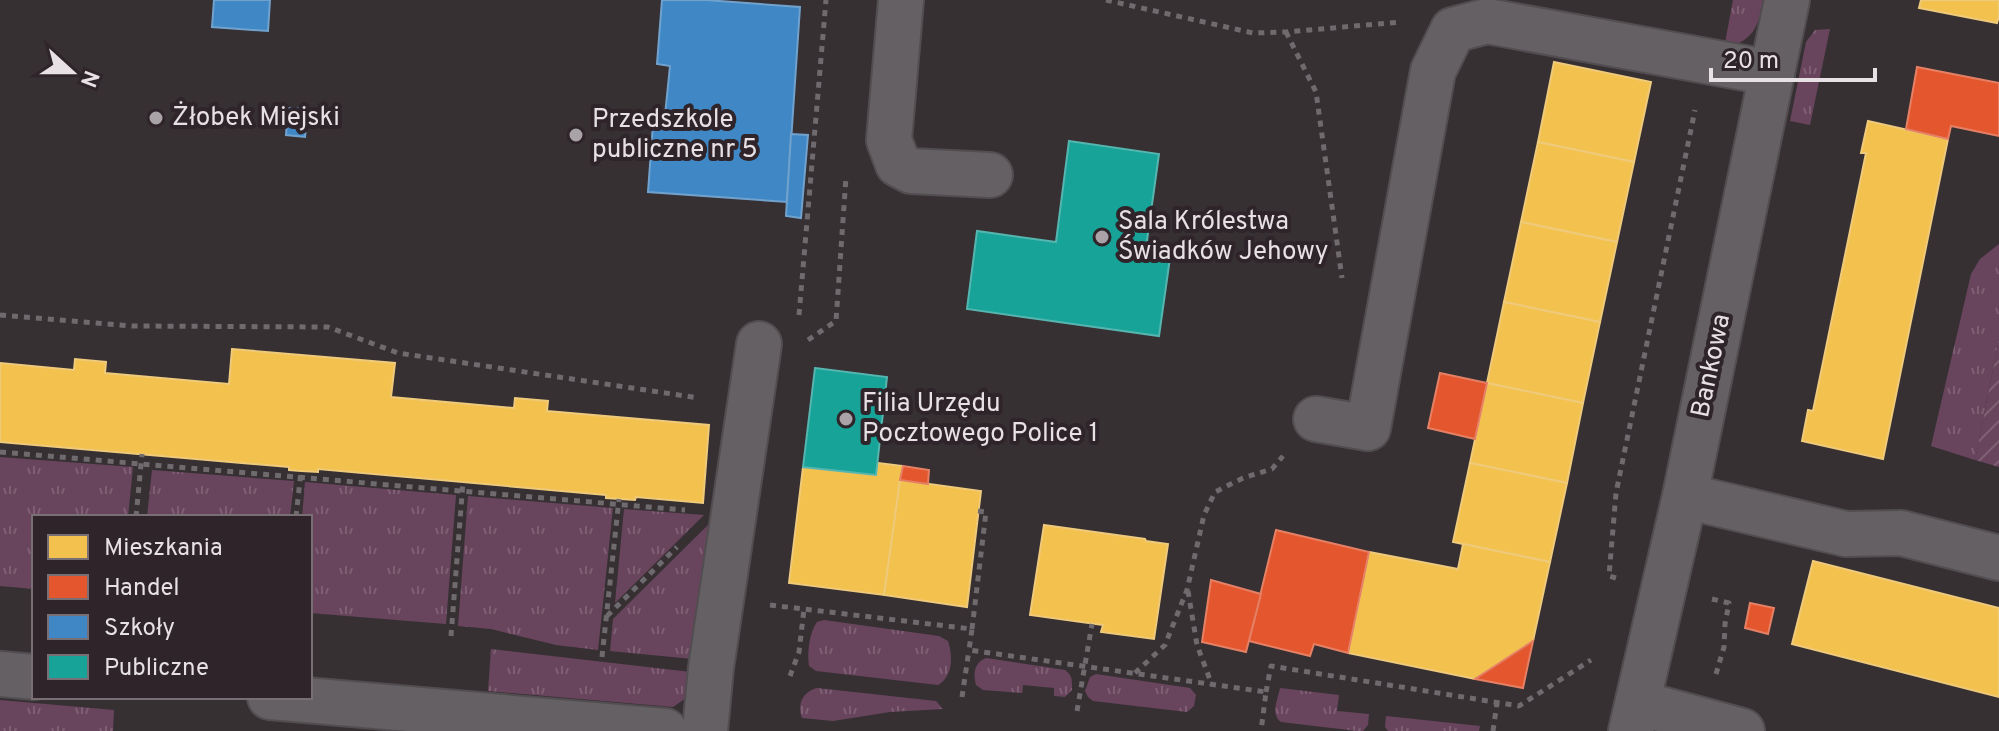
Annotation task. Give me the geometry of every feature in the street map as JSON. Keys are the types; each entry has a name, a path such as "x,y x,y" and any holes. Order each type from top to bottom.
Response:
{"street":[{"path":"901,0 889,140 898,164 911,171 990,175"},
{"name":"Bankowa","path":"1635,720 1685,496 1787,0"},
{"path":"1316,419 1368,428 1433,71 1453,30 1487,21 1772,73"},
{"path":"705,731 723,513 743,451 756,361"},
{"path":"1685,496 1846,534 1901,533 1999,558"},
{"path":"0,674 32,677"},
{"path":"293,699 665,731"},
{"path":"1635,720 1742,731"}],"path":[{"path":"799,317 826,0"},
{"path":"1106,0 1253,33 1410,21 1453,30"},
{"path":"1286,32 1316,92 1342,281"},
{"path":"1618,578 1609,576 1616,493 1705,61"},
{"path":"756,361 836,321 846,168"},
{"path":"0,315 132,326 328,327 398,353 699,398 710,405 743,451"},
{"path":"1135,673 1165,645 1187,590 1204,515 1215,492 1243,478 1272,469 1316,419"},
{"path":"0,452 300,474 723,513"},
{"path":"136,515 142,454"},
{"path":"296,515 300,474"},
{"path":"451,636 463,482"},
{"path":"602,657 619,502"},
{"path":"962,697 986,512 978,511"},
{"path":"606,617 723,513"},
{"path":"1187,590 1197,645 1212,685"},
{"path":"1707,598 1729,603 1720,662"},
{"path":"760,604 972,629"},
{"path":"790,676 799,652 804,609"},
{"path":"1077,711 1092,624"},
{"path":"969,650 1266,692"},
{"path":"1261,731 1271,666 1519,706 1591,660"},
{"path":"1493,731 1497,703"}],"green space":[{"path":"1733,0 1763,0 1756,26 1748,37 1724,48"},
{"path":"1830,29 1810,125 1790,121 1806,42 1815,30"},
{"path":"1999,244 1999,339 1975,460 1931,446 1971,274 1980,259"},
{"path":"1999,339 1999,467 1975,460"},
{"path":"0,457 133,467 128,515 32,515 32,589 0,586"},
{"path":"152,470 294,481 290,515 147,515"},
{"path":"305,482 456,495 446,624 312,613 312,515 302,515"},
{"path":"468,496 613,508 598,650 556,645 491,629 458,626"},
{"path":"624,509 704,515 615,603"},
{"path":"712,521 693,659 610,651 613,619"},
{"path":"824,620 939,636 948,641 951,653 947,677 938,685 816,671 809,666 809,643 817,622"},
{"path":"491,649 691,672 686,698 673,707 488,691"},
{"path":"986,658 1065,670 1071,677 1072,690 1065,697 1054,696 1054,688 1023,685 1022,693 983,690 976,685 975,673 979,663"},
{"path":"1096,674 1190,688 1196,695 1194,706 1187,712 1093,701 1085,691 1090,677"},
{"path":"817,688 936,701 943,709 890,712 833,721 802,718 802,699"},
{"path":"1280,688 1339,695 1337,711 1369,714 1368,725 1363,731 1357,731 1281,722 1275,711"},
{"path":"0,700 114,710 113,731 0,731"},
{"path":"1386,716 1480,726 1479,731 1388,731 1385,727"}],"building: Mieszkania":[{"path":"1921,0 1999,0 1999,16 1997,23 1919,8"},
{"path":"1554,62 1651,82 1634,162 1538,142"},
{"path":"1868,121 1948,139 1883,459 1802,441 1808,410 1813,411 1866,153 1861,153"},
{"path":"1538,142 1634,162 1617,242 1521,222"},
{"path":"1521,222 1617,242 1600,322 1504,302"},
{"path":"1504,302 1600,322 1583,403 1487,383"},
{"path":"232,349 395,363 391,397 514,408 515,398 548,401 547,411 709,425 703,503 636,497 635,500 606,498 606,495 318,469 318,472 289,470 289,467 0,442 0,363 74,370 75,359 106,362 105,373 229,384"},
{"path":"1487,383 1583,403 1567,483 1470,463"},
{"path":"878,463 903,466 884,595 789,583 803,467 876,475"},
{"path":"1470,463 1567,483 1550,562 1453,542"},
{"path":"900,480 981,491 967,607 884,595"},
{"path":"1044,525 1168,544 1154,639 1101,632 1103,625 1030,615"},
{"path":"1463,544 1550,562 1533,641 1475,679 1348,653 1369,552 1458,569"},
{"path":"1813,561 1999,608 1999,697 1792,644"}],"building: Handel":[{"path":"1917,67 1999,83 1999,136 1951,126 1948,139 1906,129"},
{"path":"1440,373 1487,383 1475,439 1428,428"},
{"path":"903,466 929,470 928,484 900,480"},
{"path":"1276,530 1369,552 1348,653 1314,644 1310,656 1249,641"},
{"path":"1211,580 1261,594 1246,652 1202,642"},
{"path":"1750,603 1774,608 1768,634 1745,628"},
{"path":"1533,641 1523,688 1475,679"}],"building: Szkoły":[{"path":"214,0 270,0 268,31 212,27"},
{"path":"662,0 800,7 787,202 648,192 653,124 664,125 670,66 657,64"},
{"path":"288,108 308,109 305,137 286,135"},
{"path":"791,134 808,135 801,218 786,216"}],"building: Publiczne":[{"name":"Sala Królestwa Świadków Jehowy","path":"1069,141 1159,154 1145,255 1170,258 1159,336 967,309 977,231 1056,242"},
{"name":"Filia Urzędu Pocztowego Police 1","path":"815,368 887,377 876,475 803,467"}],"place":[{"name":"Żłobek Miejski","path":"156,118"},
{"name":"Przedszkole publiczne nr 5","path":"576,135"},
{"name":"Sala Królestwa Świadków Jehowy","path":"1102,237"},
{"name":"Filia Urzędu Pocztowego Police 1","path":"846,419"}]}
